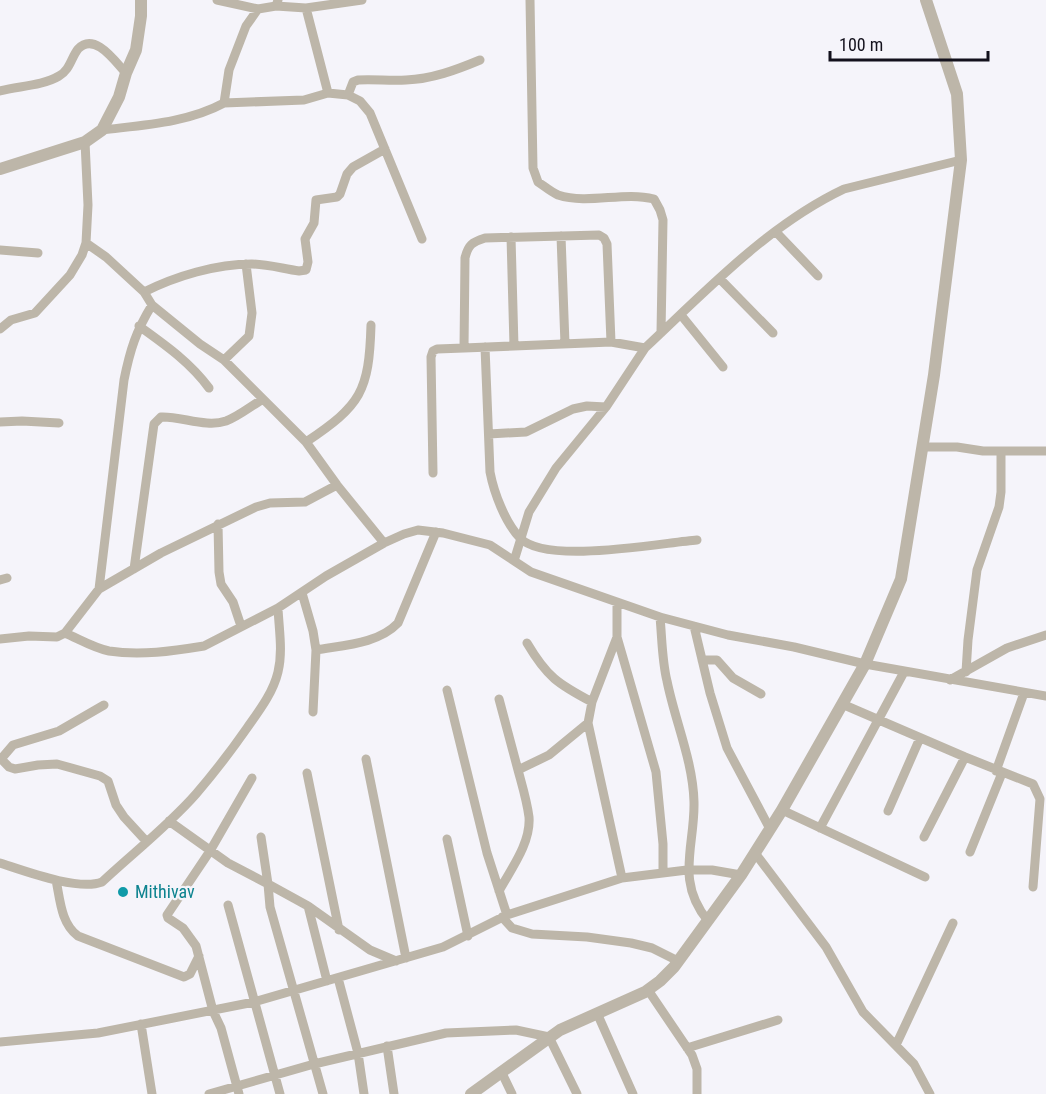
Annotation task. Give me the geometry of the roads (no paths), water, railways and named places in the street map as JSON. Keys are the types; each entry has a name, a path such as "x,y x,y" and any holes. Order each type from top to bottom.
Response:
{"street":[{"path":"102,130 119,97 136,50 141,0"},
{"path":"217,0 258,9 277,3 306,8 362,0"},
{"path":"530,0 533,168 538,182 557,194 578,198 639,195 654,199 663,220 661,333"},
{"path":"471,1094 560,1030 648,990 660,981 678,961 741,875 782,810 865,664 901,579 934,375 961,160 957,94 926,0"},
{"path":"306,8 328,93"},
{"path":"224,103 229,70 246,26 258,9"},
{"path":"0,91 63,75 73,62 78,50 94,44 101,46 126,74"},
{"path":"348,95 353,82 358,80 406,80 429,77 450,72 480,60"},
{"path":"0,169 85,142 102,130 176,120 208,112 224,103 294,101 328,93 348,95 360,101 370,113 422,239"},
{"path":"0,329 11,320 35,313 70,275 86,243 88,205 85,142"},
{"path":"144,292 163,282 202,271 246,264 299,272 306,270 308,262 305,239 314,223 316,200 336,197 340,194 343,182 353,167 385,149"},
{"path":"513,561 529,512 556,468 606,407 645,348 720,279 776,232 826,197 844,189 961,160"},
{"path":"776,232 818,276"},
{"path":"464,348 465,258 473,242 485,238 599,235 604,238 607,244 611,342"},
{"path":"561,236 565,344"},
{"path":"511,237 514,346"},
{"path":"86,243 106,257 144,292 152,305 200,344 224,360 306,442 384,543"},
{"path":"0,250 38,253"},
{"path":"224,360 246,342 249,336 252,313 246,264"},
{"path":"720,279 773,333"},
{"path":"99,589 124,380 139,326 152,305"},
{"path":"681,315 723,367"},
{"path":"306,442 338,421 353,405 366,376 371,325"},
{"path":"139,326 176,354 209,387"},
{"path":"433,473 431,357 433,351 611,342 645,348"},
{"path":"485,347 490,471 501,507 521,539 536,547 551,551 589,551 697,540"},
{"path":"134,569 154,424 161,417 212,423 225,421 263,399"},
{"path":"489,434 526,432 573,409 587,406 606,407"},
{"path":"0,422 59,423"},
{"path":"922,447 957,447 983,452 1046,451"},
{"path":"966,672 977,570 999,507 1001,451"},
{"path":"0,639 29,636 57,637 65,633 99,589 134,569 218,524 256,507 270,502 305,502 337,485"},
{"path":"218,524 221,584 233,602 241,626"},
{"path":"65,633 107,650 137,653 204,646 278,608 326,576 384,543 418,530 490,545 531,572 660,617 728,635 794,647 904,672 1046,696"},
{"path":"316,650 376,639 388,633 398,623 436,532"},
{"path":"302,593 316,650 313,712"},
{"path":"617,603 617,638 656,772 663,844 663,873"},
{"path":"0,863 56,880 88,884 102,882 169,821 195,795 222,762 271,692 278,672 281,647 278,608"},
{"path":"660,617 666,680 692,778 693,825 687,870 697,908 708,921"},
{"path":"694,626 710,693 727,748 770,829"},
{"path":"950,680 1007,648 1046,635"},
{"path":"617,638 592,702 588,723 622,878"},
{"path":"527,643 540,665 550,676 561,685 592,702"},
{"path":"702,660 717,660 733,678 761,694"},
{"path":"820,828 904,672"},
{"path":"447,690 504,916 512,928 532,934 587,937 631,943 652,948 678,961"},
{"path":"970,852 1024,693"},
{"path":"499,891 521,849 528,831 529,818 500,699"},
{"path":"842,704 964,758 1034,784 1040,799 1034,887"},
{"path":"104,705 59,731 13,745 0,758 9,767 15,769 57,764 100,776 108,781 116,805 124,817 146,841"},
{"path":"518,770 549,755 588,723"},
{"path":"888,811 920,738"},
{"path":"924,837 964,758"},
{"path":"366,759 401,959"},
{"path":"307,773 339,930"},
{"path":"238,1090 221,1028 213,1011 200,956 190,936 167,915 210,851 252,778"},
{"path":"782,810 925,877"},
{"path":"169,821 210,851 308,906 370,950 401,959"},
{"path":"261,837 270,907 323,1094"},
{"path":"447,839 468,936"},
{"path":"755,853 826,947 864,1012 914,1064 930,1094"},
{"path":"0,1042 98,1033 255,1002 443,947 504,916 622,878 687,870 712,870 741,875"},
{"path":"56,880 66,924 78,936 184,977 190,974 200,956"},
{"path":"228,905 280,1094"},
{"path":"308,906 327,981"},
{"path":"896,1045 953,923"},
{"path":"338,978 358,1053 364,1094"},
{"path":"648,990 687,1048 697,1069 698,1094"},
{"path":"597,1013 630,1093"},
{"path":"687,1048 778,1020"},
{"path":"141,1024 152,1094"},
{"path":"209,1094 238,1090 275,1075 314,1064 446,1033 516,1030 549,1037"},
{"path":"549,1037 577,1094"},
{"path":"387,1046 393,1094"},
{"path":"501,1071 512,1094"}],"place":[{"name":"Mithivav","path":"123,892"}]}
